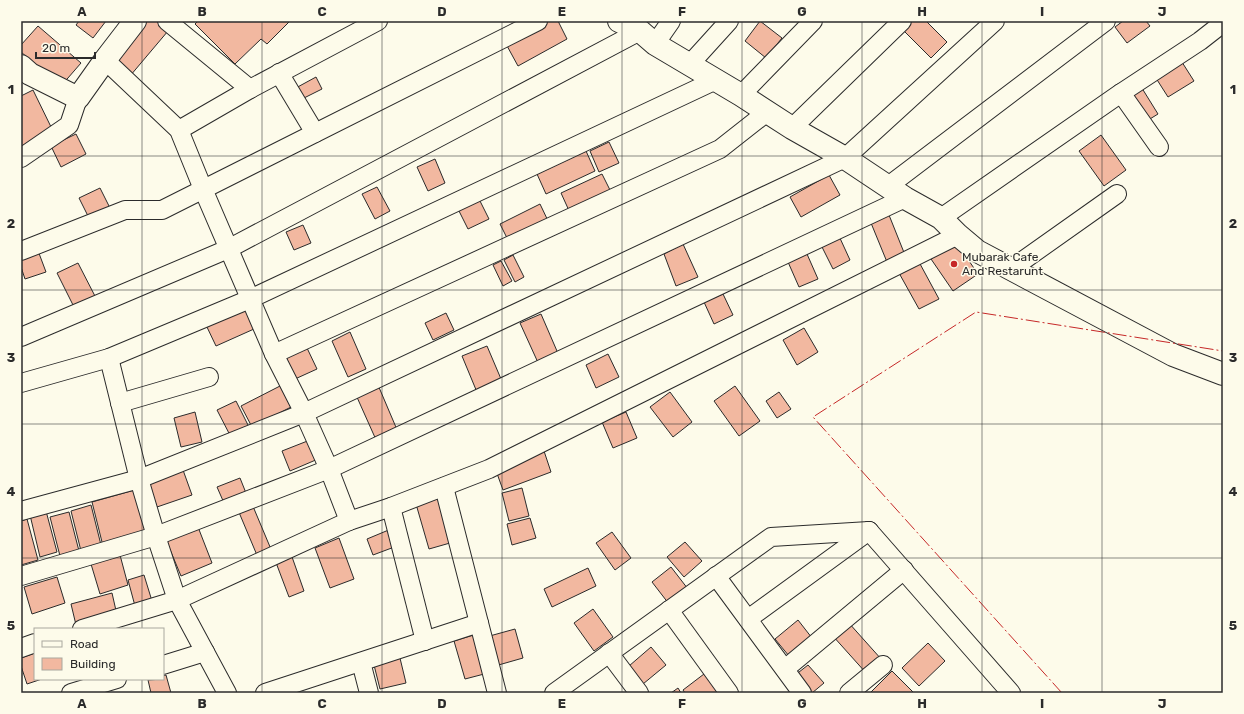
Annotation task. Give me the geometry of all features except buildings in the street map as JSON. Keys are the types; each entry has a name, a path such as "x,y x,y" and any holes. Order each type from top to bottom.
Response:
{"street":[{"path":"21,158 69,125 78,98 135,21"},
{"path":"167,21 250,89"},
{"path":"179,130 279,73 378,21"},
{"path":"21,251 125,210 162,210 538,21"},
{"path":"619,21 741,95 792,128 845,158 886,187 941,218 977,251 1173,355 1223,374"},
{"path":"21,337 228,249 648,38 671,21"},
{"path":"690,64 729,21"},
{"path":"741,95 813,21"},
{"path":"792,128 902,21"},
{"path":"21,511 139,479 304,413 845,158 996,21"},
{"path":"886,187 1106,21"},
{"path":"941,218 1200,41 1223,23"},
{"path":"105,60 179,130 228,249 274,354 304,413 329,469 349,521"},
{"path":"24,72 78,98"},
{"path":"279,73 316,133"},
{"path":"21,383 109,358 250,299 716,80"},
{"path":"1122,93 1159,147"},
{"path":"274,354 720,149 767,112"},
{"path":"1011,269 1116,194"},
{"path":"21,576 156,536 329,469 905,198"},
{"path":"85,628 177,600 349,521 391,507 489,469 958,235"},
{"path":"109,358 139,479 177,600 227,693"},
{"path":"120,403 209,377"},
{"path":"444,487 497,693"},
{"path":"391,507 425,641"},
{"path":"869,531 1011,693"},
{"path":"554,693 771,537 869,531"},
{"path":"748,619 869,531"},
{"path":"785,669 904,570"},
{"path":"716,576 802,693"},
{"path":"669,610 729,693"},
{"path":"265,693 306,687 362,662 479,623"},
{"path":"21,648 34,643"},
{"path":"164,665 205,652"},
{"path":"609,653 639,693"},
{"path":"362,662 369,693"},
{"path":"849,693 883,665"},
{"path":"71,693 114,680"}],"power":[{"path":"1062,693 813,417 976,312 1223,351"}],"place":[{"name":"Mubarak Cafe And Restarunt","path":"954,264"}]}
